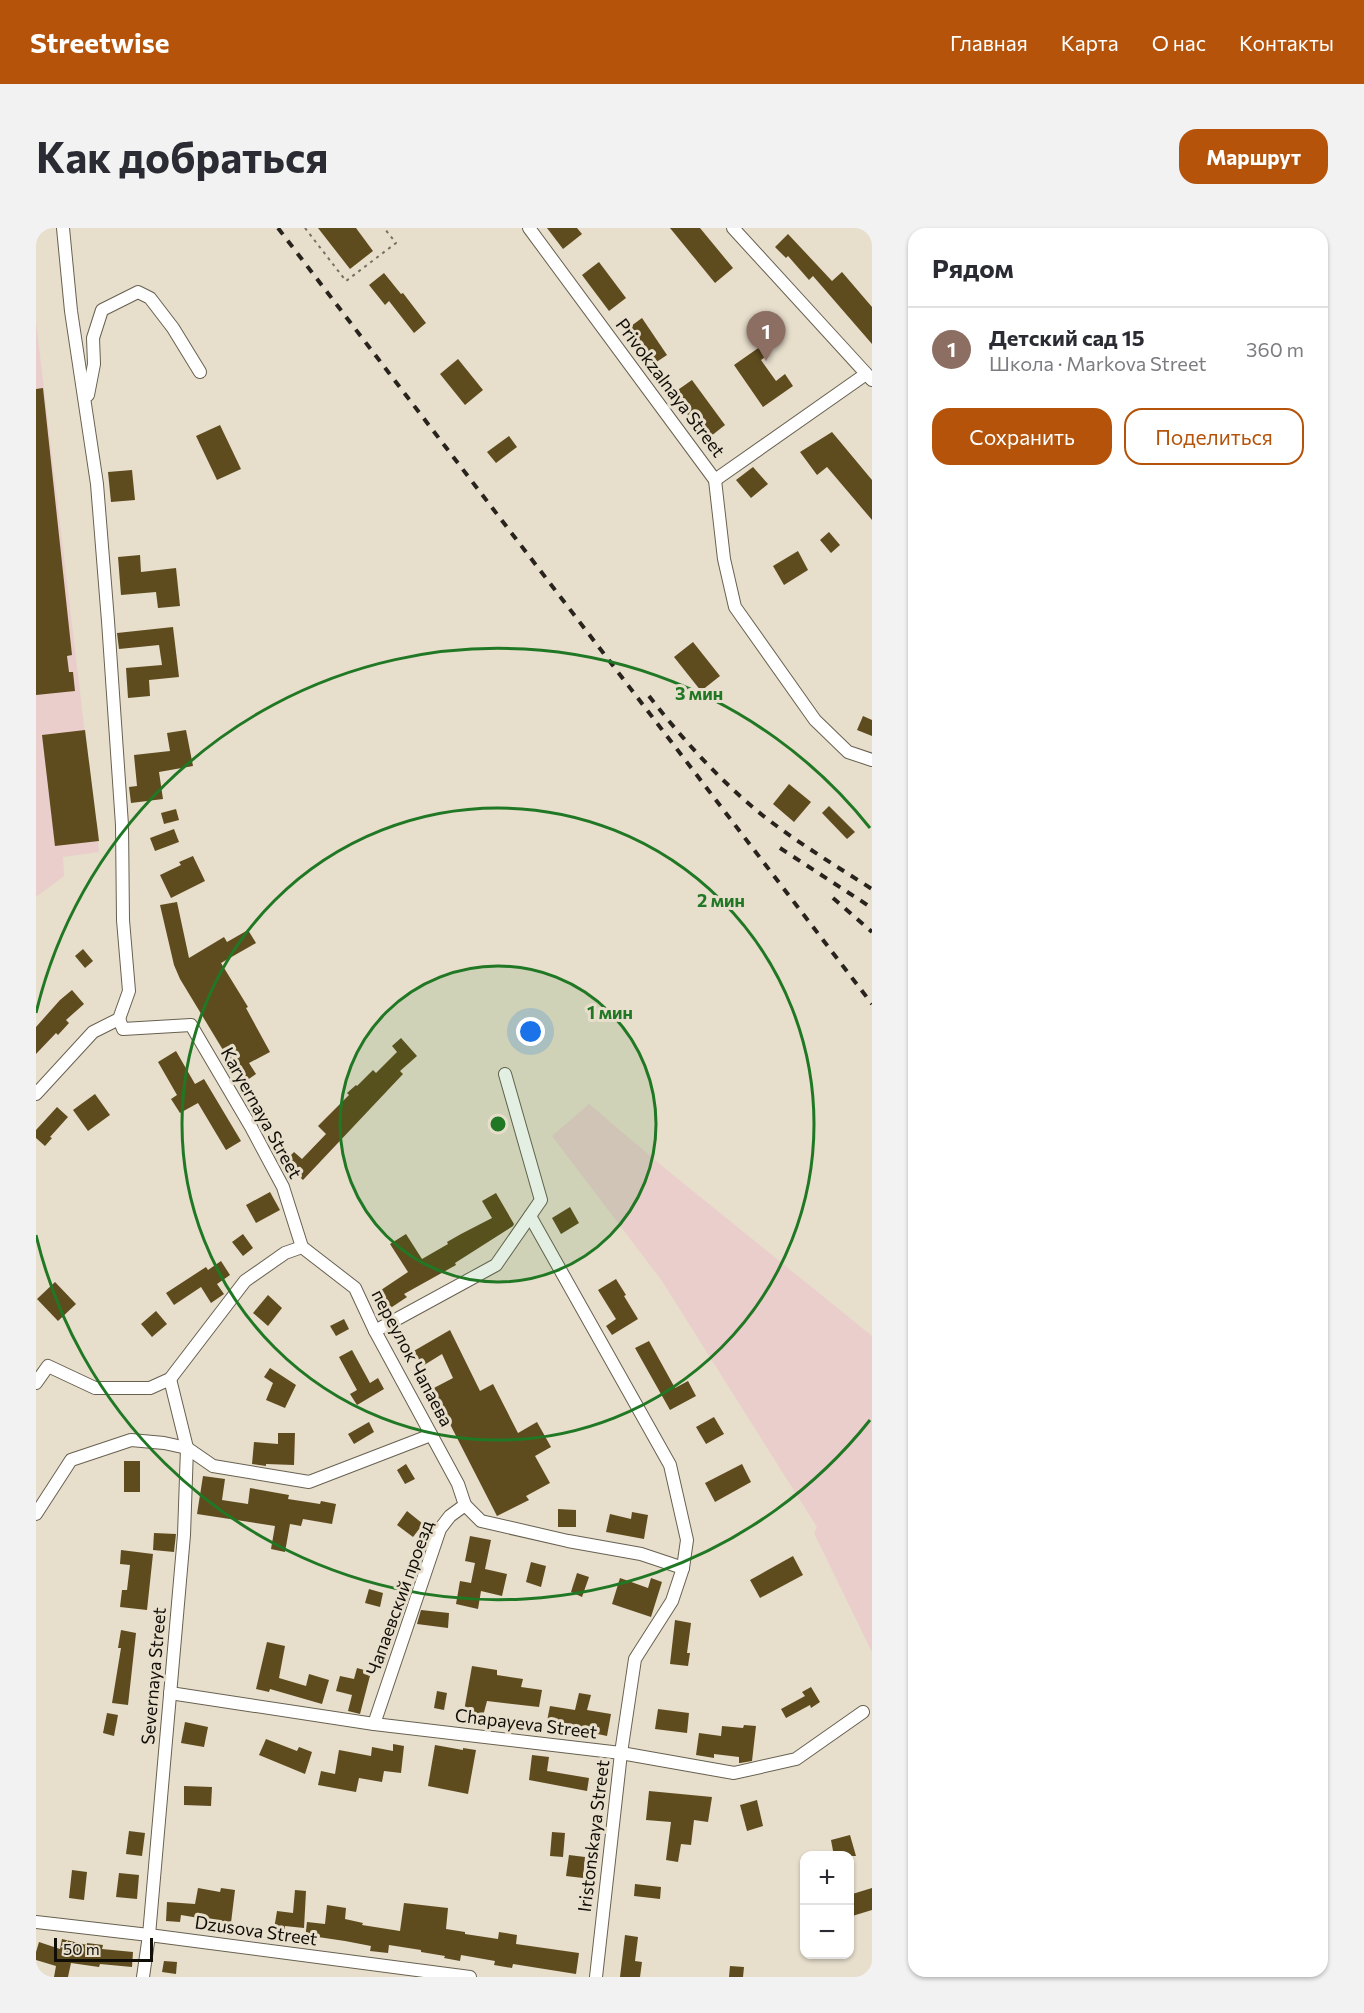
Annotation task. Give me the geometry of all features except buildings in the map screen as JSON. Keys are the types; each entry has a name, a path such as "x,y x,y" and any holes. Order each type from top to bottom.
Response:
{"street":[{"path":"36,1094 93,1032 119,1019 129,991 123,920 122,825 97,484 71,311 63,228"},
{"name":"Privokzalnaya Street","path":"529,228 715,480 869,377"},
{"path":"733,228 869,377"},
{"path":"85,406 94,364 93,338 102,310 138,292 150,298 173,328 200,372"},
{"path":"715,480 724,559 735,607 815,720 848,752 872,760"},
{"name":"Karyernaya Street","path":"119,1019 123,1029 191,1024 251,1127 282,1187 302,1247"},
{"path":"375,1331 496,1265 542,1200 505,1074"},
{"name":"Iristonskaya Street","path":"530,1216 670,1465 687,1540 683,1568 672,1601 635,1659 621,1753 596,1977"},
{"path":"36,1383 48,1366 95,1388 150,1388 170,1379 245,1281 285,1252 302,1247"},
{"name":"переулок Чапаева","path":"302,1247 355,1288 375,1331 458,1484 465,1506"},
{"name":"Severnaya Street","path":"143,1977 149,1935 184,1535 187,1448 170,1379"},
{"path":"36,1514 70,1460 131,1440 187,1448 213,1466 309,1482 431,1435"},
{"path":"465,1506 481,1521 568,1541 641,1554 683,1568"},
{"name":"Чапаевский проезд","path":"374,1724 440,1529 450,1516 465,1506"},
{"name":"Chapayeva Street","path":"170,1693 374,1724 621,1753 734,1773 796,1760 863,1712"},
{"name":"Dzusova Street","path":"36,1922 470,1977"}],"path":[{"path":"305,228 346,281 396,243 384,228"}],"shaded area":[{"path":"36,322 99,852 63,857 64,876 36,897"},
{"path":"589,1104 872,1336 872,1652 814,1533 817,1527 662,1281 552,1136"}],"railway":[{"path":"278,228 872,1004"},
{"path":"649,696 675,729 750,805 818,855 872,889"},
{"path":"780,848 872,908"},
{"path":"833,898 872,932"}],"place":[{"name":"Детский сад 15","path":"766,361"}]}
